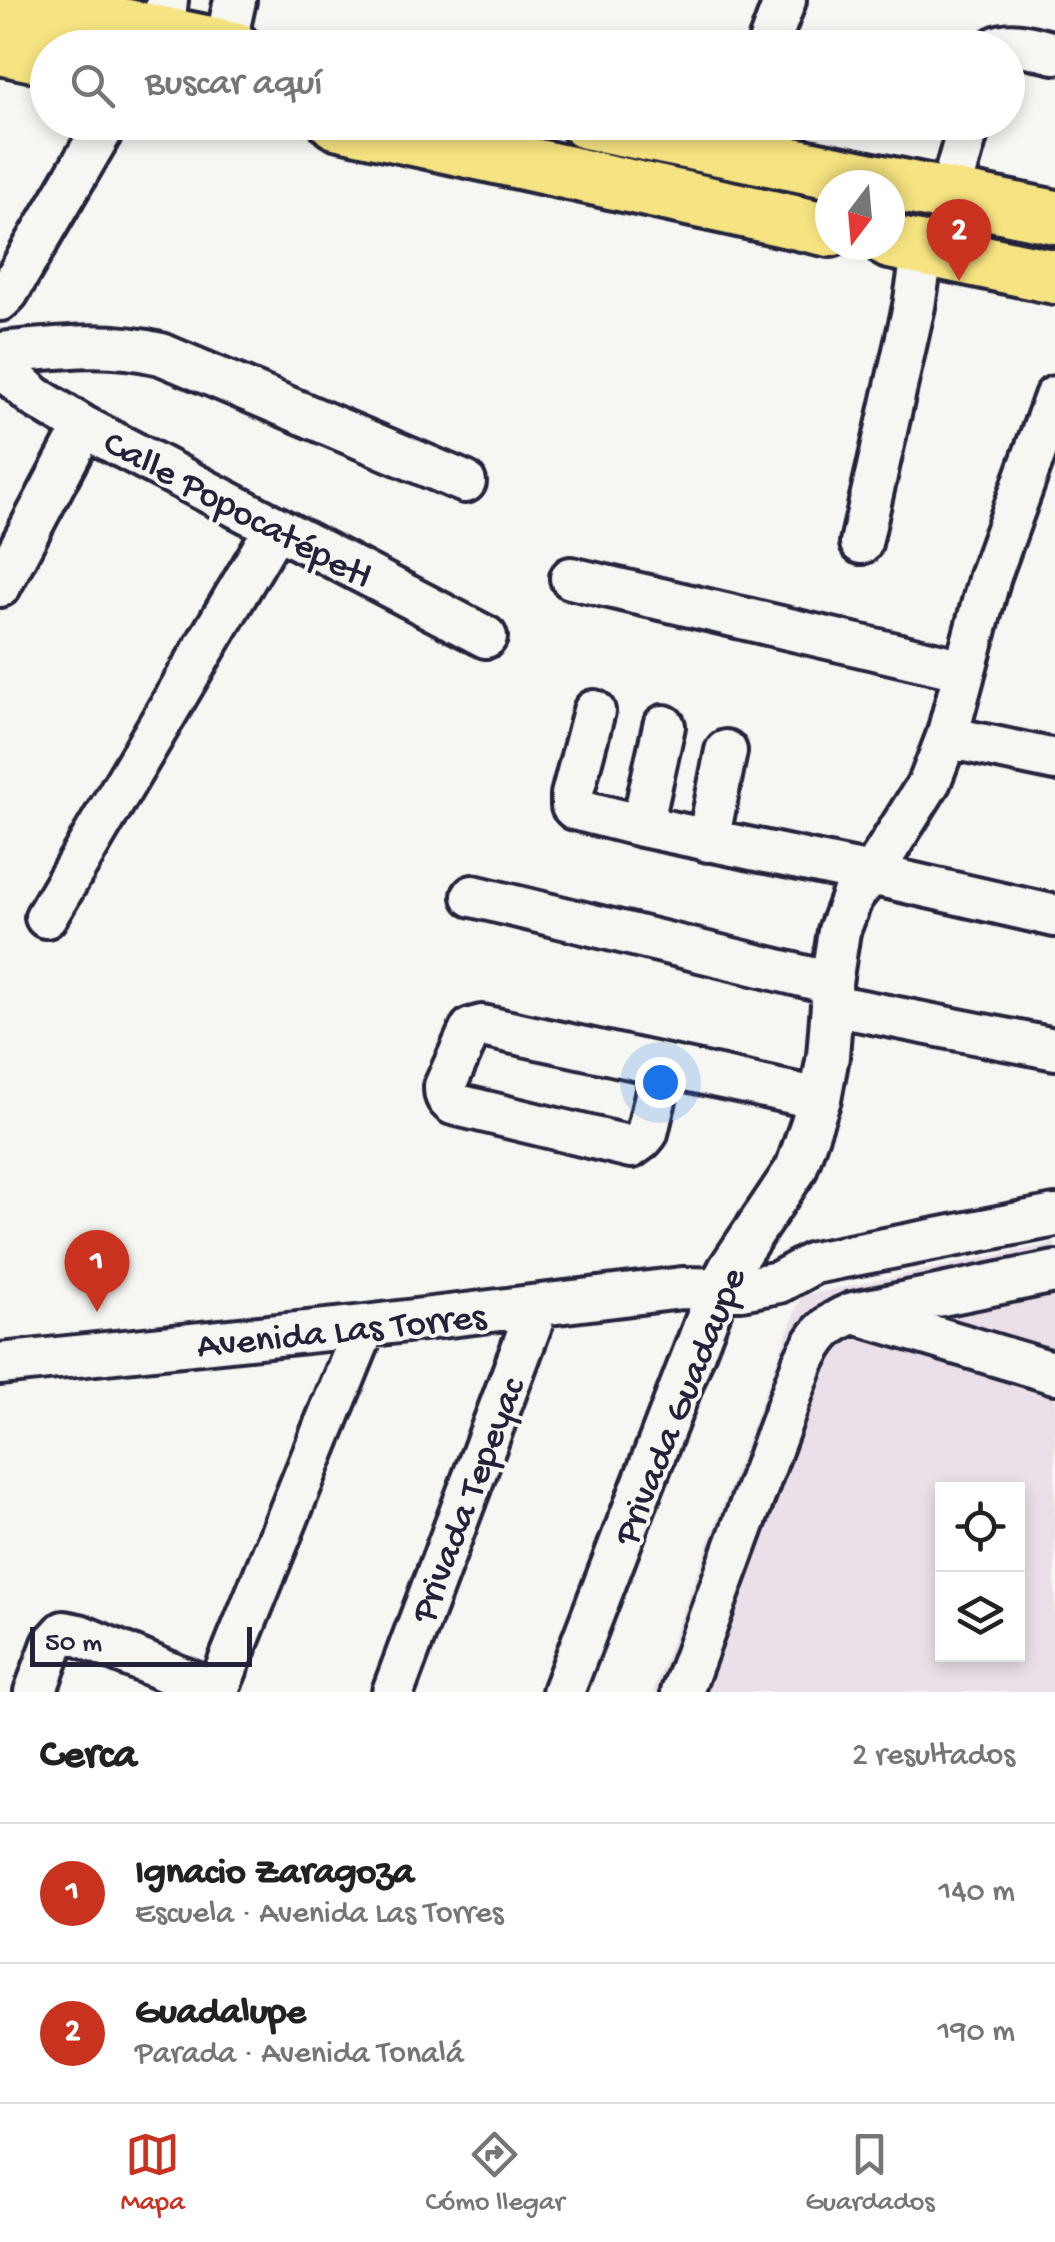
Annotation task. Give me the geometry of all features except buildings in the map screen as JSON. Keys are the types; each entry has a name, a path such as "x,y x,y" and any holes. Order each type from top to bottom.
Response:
{"main road":[{"path":"0,0 161,27 214,30"},
{"path":"0,48 30,54"},
{"path":"418,140 815,227"},
{"path":"741,140 949,196 1055,217"},
{"path":"907,246 1055,277"}],"street":[{"path":"774,30 785,0"},
{"path":"1025,46 1055,52"},
{"path":"0,300 96,140"},
{"path":"949,196 965,140"},
{"path":"862,543 914,306 907,246"},
{"path":"0,353 102,345 130,346 161,354 465,482"},
{"name":"Calle Popocatépetl","path":"0,366 36,397 84,426 486,636"},
{"name":"Privada Guadaupe","path":"562,1692 710,1282 796,1169 820,1099 828,1056 839,932 852,898 930,782 946,738 990,576 1055,397"},
{"path":"0,586 84,426"},
{"path":"46,917 276,527"},
{"path":"571,578 964,670"},
{"path":"594,711 572,794 572,806 579,811 1055,916"},
{"path":"642,826 664,726"},
{"path":"946,738 1055,760"},
{"path":"708,841 726,752"},
{"path":"473,896 832,994 1055,1049"},
{"path":"663,1066 646,1133 630,1147 453,1104 445,1093 471,1029 482,1026 820,1099"},
{"name":"Avenida Las Torres","path":"0,1364 538,1306 710,1282 778,1258 796,1258 812,1264 1055,1216"},
{"path":"682,1692 803,1363 812,1344 829,1324 853,1313 1055,1272"},
{"name":"Privada Tepeyac","path":"393,1692 538,1306"},
{"path":"853,1313 1055,1374"},
{"path":"34,1692 53,1644 64,1632 216,1692 364,1326"}],"shaded area":[{"path":"1055,1243 1055,1692 653,1692 801,1296"}],"place":[{"name":"Guadalupe","path":"959,281"},
{"name":"Ignacio Zaragoza","path":"97,1312"}]}
